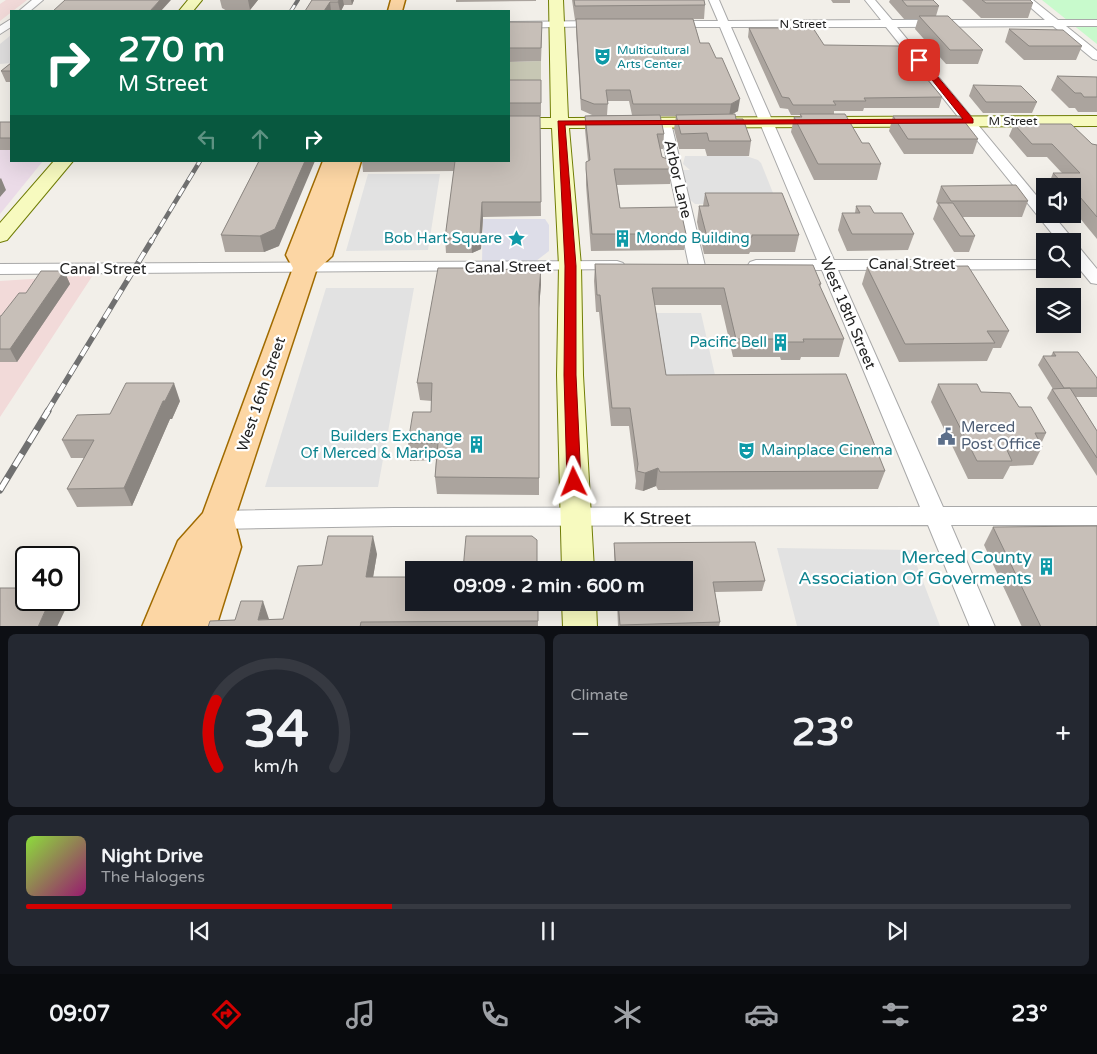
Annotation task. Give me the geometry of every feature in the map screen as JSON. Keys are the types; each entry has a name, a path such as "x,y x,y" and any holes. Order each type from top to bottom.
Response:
{"main road":[{"name":"West 16th Street","path":"305,268 298,255 333,162"},
{"name":"West 16th Street","path":"162,626 190,551 217,520 305,268 320,256 352,162"},
{"path":"196,626 224,547 217,520"}],"street":[{"path":"25,10 38,0"},
{"path":"187,10 195,0"},
{"path":"556,0 560,123 570,266 570,375 578,561"},
{"name":"West 18th Street","path":"714,0 983,626"},
{"path":"870,0 1060,233"},
{"path":"1027,0 1097,58"},
{"path":"0,31 10,23"},
{"name":"N Street","path":"661,27 1059,26 1097,23"},
{"path":"510,25 609,27"},
{"name":"N Street","path":"1059,26 1097,29"},
{"path":"510,30 557,27"},
{"name":"M Street","path":"510,123 1097,121"},
{"name":"Arbor Lane","path":"665,122 697,266"},
{"path":"0,236 63,162"},
{"path":"678,266 716,265"},
{"name":"Canal Street","path":"744,265 1036,265"},
{"name":"Canal Street","path":"0,269 629,266"},
{"path":"1085,266 1097,279"},
{"name":"K Street","path":"217,520 394,517 1097,516"},
{"path":"579,611 580,626"}],"shaded area":[{"path":"6,0 27,0 14,10 10,10 10,13 0,21 0,4"},
{"path":"10,36 10,63 0,64 0,44"},
{"path":"541,61 541,93 510,93 510,62"},
{"path":"0,131 10,131 10,162 42,162 0,214"},
{"path":"685,156 746,156 758,160 761,163 777,203 695,204 687,197 681,170 690,170 683,164"},
{"path":"368,174 440,174 428,250 346,251"},
{"name":"Bob Hart Square","path":"483,219 545,219 549,225 549,251 536,261 482,262"},
{"path":"93,275 0,417 0,281"},
{"path":"326,288 414,288 378,487 265,487"},
{"path":"653,313 701,313 717,384 668,389"},
{"path":"777,548 911,550 940,626 797,626"}],"green space":[{"path":"1042,0 1097,0 1097,44"}],"building":[{"path":"65,0 160,0 151,10 54,10"},
{"path":"312,0 339,0 338,2 330,2 325,10 306,10"},
{"path":"574,0 704,0 705,5 575,6"},
{"path":"902,0 933,0 939,6 907,6"},
{"path":"982,0 1030,0 1033,3 986,3"},
{"path":"919,16 948,16 983,50 950,50"},
{"path":"576,19 693,19 700,43 709,43 716,58 722,58 740,99 731,104 633,104 630,90 606,90 608,104 594,104 581,99"},
{"path":"510,22 542,22 541,48 510,48"},
{"path":"749,28 813,28 824,45 899,46 942,97 864,98 866,101 833,101 836,105 793,105 789,98 782,97"},
{"path":"1009,29 1063,30 1082,46 1029,46"},
{"path":"10,64 10,71 1,71"},
{"path":"1057,76 1097,77 1097,97 1084,97 1081,93 1075,93"},
{"path":"510,80 541,80 541,103 510,103"},
{"path":"973,85 1021,86 1037,102 986,102"},
{"path":"735,114 736,119 743,119 751,141 709,141 707,133 681,134 676,115"},
{"path":"800,114 845,114 862,143 869,143 881,164 818,164 794,117 802,117"},
{"path":"660,115 664,134 657,134 662,157 670,160 672,169 614,169 620,208 680,207 686,234 592,234 586,169 586,162 590,160 585,116"},
{"path":"510,116 540,116 541,202 482,202 480,234 471,238 445,238 455,162 510,162"},
{"path":"893,116 960,116 978,139 908,139"},
{"path":"0,122 10,122 10,138 0,138"},
{"path":"1014,124 1071,124 1092,144 1097,145 1097,217 1081,198 1081,178 1058,178 1053,173 1080,173 1052,144 1032,144"},
{"path":"258,162 305,162 275,229 260,236 221,235"},
{"path":"1016,185 1028,201 951,201 941,186"},
{"path":"705,193 782,193 799,235 707,237 699,206 709,206"},
{"path":"938,203 953,203 975,236 960,236"},
{"path":"856,206 870,206 874,213 902,213 914,234 852,234 842,213 860,213"},
{"path":"595,264 813,265 821,284 819,284 844,339 803,339 804,342 785,342 784,339 736,339 724,288 652,288 666,375 846,374 885,471 660,472 658,468 645,473 637,471 638,464 630,408 612,408 600,295 597,295"},
{"path":"968,266 1009,331 987,331 995,343 905,344 867,267"},
{"path":"541,267 539,292 539,478 435,477 438,443 408,443 413,412 431,412 432,383 417,383 438,268 495,268 497,270"},
{"path":"41,271 64,271 10,349 0,349 0,316 19,293 26,293"},
{"path":"1053,352 1078,352 1097,378 1097,388 1064,388 1043,356 1056,356"},
{"path":"126,383 174,383 165,401 163,401 124,488 67,489 94,440 62,440 77,415 110,414"},
{"path":"938,384 977,384 981,392 1010,393 1019,407 1031,407 1046,433 1035,433 1042,447 1006,448 1012,461 977,461"},
{"path":"1070,388 1097,431 1097,458 1052,389"},
{"path":"1097,526 1097,626 1041,626 993,527"},
{"path":"328,536 373,536 366,577 405,577 405,611 538,611 538,621 361,622 360,626 208,626 210,621 235,620 241,601 263,601 258,620 283,619 298,566 322,565"},
{"path":"466,536 532,536 537,540 537,561 464,561"},
{"path":"755,542 765,581 713,582 720,622 620,625 619,611 693,611 693,561 615,561 614,543"},
{"path":"0,588 15,588 15,611 45,611 38,626 0,626"}],"railway":[{"path":"292,10 298,0"},
{"path":"151,242 199,162"},
{"path":"47,412 152,240"},
{"path":"0,490 48,411"}],"place":[{"name":"Multicultural Arts Center","path":"603,57"},
{"name":"Bob Hart Square","path":"516,238"},
{"name":"Mondo Building","path":"622,238"},
{"name":"Pacific Bell","path":"781,342"},
{"name":"Merced Post Office","path":"947,436"},
{"name":"Builders Exchange Of Merced & Mariposa","path":"476,445"},
{"name":"Mainplace Cinema","path":"747,450"},
{"name":"Merced County Association Of Goverments","path":"1046,567"}],"route":[{"path":"574,482 570,375 570,266 560,123 970,121 919,60"}]}
